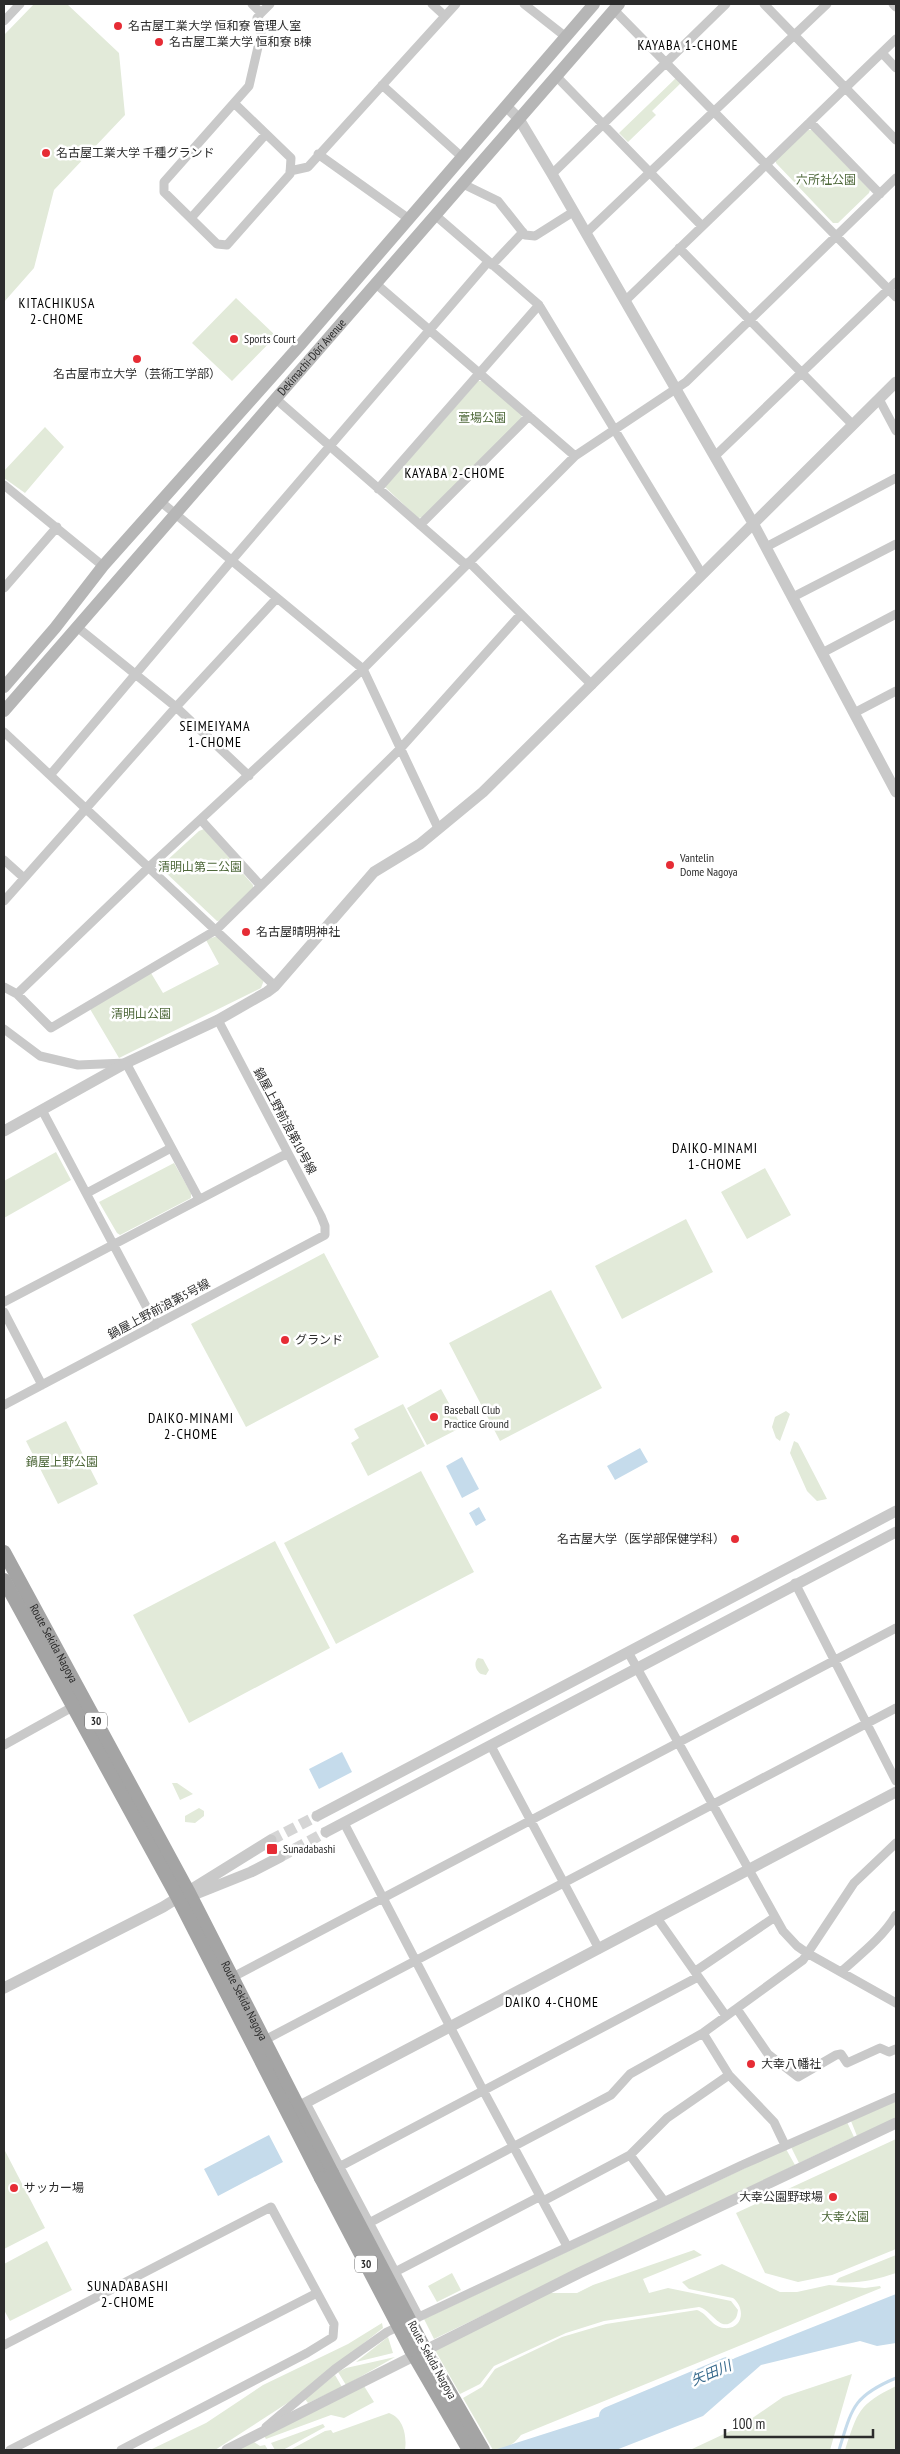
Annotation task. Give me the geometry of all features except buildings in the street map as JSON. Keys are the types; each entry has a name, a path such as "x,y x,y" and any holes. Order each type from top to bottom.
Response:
{"main road":[{"name":"Dekimachi-Dōri Avenue","path":"4,687 55,628 103,566 463,158 594,4"},
{"name":"Dekimachi-Dōri Avenue","path":"4,711 616,7"},
{"name":"Route Sekida Nagoya","path":"4,1552 79,1704 231,1978 258,2043"},
{"name":"Route Sekida Nagoya","path":"4,1580 79,1704"},
{"name":"Route Sekida Nagoya","path":"184,1896 258,2043 297,2108 469,2450"},
{"name":"Route Sekida Nagoya","path":"420,2353 483,2450"}],"street":[{"path":"4,21 20,4"},
{"path":"252,4 261,13"},
{"path":"234,103 291,158 290,174 227,245 217,244 164,192 164,182 249,86 261,34 256,18 270,4"},
{"path":"432,4 445,16"},
{"path":"290,171 308,167 456,4"},
{"path":"524,4 566,37"},
{"path":"552,174 726,4"},
{"path":"764,4 896,140"},
{"path":"586,233 827,4"},
{"path":"893,4 896,7"},
{"path":"616,7 666,62 896,297"},
{"path":"625,301 896,39"},
{"path":"882,53 896,68"},
{"path":"556,76 702,226"},
{"path":"382,84 463,158"},
{"path":"507,107 519,119 552,174 715,456 793,597 896,792"},
{"path":"810,122 880,194"},
{"path":"191,218 266,134"},
{"path":"318,154 409,219"},
{"path":"17,994 149,867 363,669 575,456 676,389 896,178"},
{"path":"463,184 498,202 526,235 535,236 573,212"},
{"path":"435,215 539,305 702,574"},
{"path":"51,774 329,446 430,330 490,264 523,232"},
{"path":"679,248 853,425"},
{"path":"715,456 896,282"},
{"path":"375,283 575,456"},
{"path":"378,489 539,305"},
{"path":"4,1131 126,1062 218,1020 275,986 374,872 420,844 483,792 896,382"},
{"path":"276,399 467,564 521,614 592,685"},
{"path":"879,399 895,427"},
{"path":"420,525 529,416"},
{"path":"766,547 896,478"},
{"path":"4,485 103,566"},
{"path":"160,502 363,669 438,828"},
{"path":"4,588 57,527"},
{"path":"793,597 896,544"},
{"path":"4,901 176,707 277,598"},
{"path":"4,987 17,994 52,1028 216,930 400,749 521,614"},
{"path":"822,653 896,614"},
{"path":"77,626 134,675 176,707 249,776"},
{"path":"854,713 896,691"},
{"path":"4,732 275,986"},
{"path":"201,820 261,886"},
{"path":"4,860 24,878"},
{"name":"鍋屋上野前浪第10号線","path":"218,1020 321,1216 325,1235"},
{"path":"4,1029 40,1056 78,1065 126,1062"},
{"path":"126,1062 198,1199"},
{"path":"42,1110 156,1325"},
{"path":"87,1194 171,1148"},
{"path":"4,1302 288,1153"},
{"name":"鍋屋上野前浪第5号線","path":"4,1405 325,1235"},
{"path":"4,1313 42,1385"},
{"path":"317,1816 896,1511"},
{"path":"326,1832 638,1669 795,1583 896,1532"},
{"path":"795,1583 896,1781"},
{"path":"231,1978 896,1628"},
{"path":"628,1652 775,1918 791,1940 807,1953 896,2003"},
{"path":"4,1746 79,1704"},
{"path":"258,2043 896,1708"},
{"path":"492,1746 600,1948"},
{"path":"419,2317 369,2223 330,2173 297,2108 896,1792"},
{"path":"344,1823 540,2198 568,2246"},
{"path":"4,1988 184,1896 271,1840"},
{"path":"369,2223 611,2095 630,2074 703,2033 737,2009 803,1960 854,1883 896,1842"},
{"path":"184,1896 251,1872 280,1857"},
{"path":"842,1971 873,1943 890,1925 896,1915"},
{"path":"657,1918 696,1976 726,2016"},
{"path":"330,2173 696,1978 697,1970 775,1918"},
{"path":"737,2009 768,2054 798,2077 836,2055 841,2054 847,2063 880,2048 890,2052 896,2049"},
{"path":"703,2033 729,2075 774,2122 786,2146"},
{"path":"395,2272 537,2198 545,2200 630,2155 667,2118 729,2075"},
{"path":"257,2435 335,2369 387,2332 568,2246 896,2097"},
{"path":"227,2450 660,2233 896,2122"},
{"path":"630,2155 664,2202"},
{"path":"4,2345 270,2207 334,2324 335,2330 329,2341 121,2450"},
{"path":"10,2450 317,2293"}],"green space":[{"name":"名古屋工業大学 千種グランド","path":"34,4 67,4 119,53 125,115 54,190 34,268 4,302 4,35"},
{"path":"677,77 682,82 652,111 656,115 628,142 619,133"},
{"name":"六所社公園","path":"808,130 812,130 870,190 838,223 833,223 776,163 775,159"},
{"name":"Sports Court","path":"236,298 276,336 232,381 192,343"},
{"name":"萱場公園","path":"478,381 482,381 522,415 521,419 424,517 418,518 385,487"},
{"path":"45,427 64,447 25,493 4,478 4,471"},
{"name":"清明山第二公園","path":"204,829 253,885 253,890 223,920 217,921 164,871 163,864 199,831"},
{"name":"清明山公園","path":"217,936 264,980 261,988 119,1058 90,1009 151,973 163,993 219,964 206,940"},
{"path":"56,1152 71,1180 4,1218 4,1181"},
{"path":"174,1163 191,1193 191,1198 120,1235 117,1233 99,1202"},
{"path":"765,1168 791,1215 747,1239 721,1192"},
{"path":"686,1219 713,1272 622,1319 595,1266"},
{"name":"グランド","path":"324,1253 379,1357 246,1427 191,1324"},
{"path":"551,1290 602,1388 500,1441 449,1343"},
{"name":"Baseball Club Practice Ground","path":"441,1389 462,1427 427,1445 407,1408"},
{"path":"403,1404 425,1446 368,1476 351,1443 359,1438 354,1429"},
{"path":"786,1411 790,1414 780,1441 776,1438 772,1427 775,1417"},
{"name":"鍋屋上野公園","path":"66,1421 98,1484 58,1504 26,1441"},
{"path":"794,1441 798,1443 827,1499 817,1501 807,1491 790,1453"},
{"path":"421,1471 474,1572 336,1644 284,1543"},
{"path":"275,1541 330,1648 189,1723 133,1615"},
{"path":"478,1658 483,1659 489,1670 486,1675 479,1673 477,1669 475,1664"},
{"path":"172,1783 177,1783 193,1794 180,1800"},
{"path":"199,1808 204,1811 204,1816 195,1823 185,1822 185,1816"},
{"path":"896,2101 896,2118 857,2136 851,2121"},
{"path":"847,2122 854,2137 799,2163 791,2147"},
{"name":"大幸公園野球場","path":"896,2139 896,2249 832,2275 798,2282 765,2273 736,2213"},
{"name":"サッカー場","path":"4,2149 45,2228 4,2249"},
{"path":"786,2149 795,2165 434,2339 424,2319"},
{"path":"47,2241 72,2290 10,2321 4,2310 4,2264"},
{"path":"694,2250 702,2255 643,2279 649,2293 668,2288 731,2301 738,2310 735,2319 728,2324 720,2322 699,2307 604,2321 566,2333 494,2366 480,2384 460,2394 435,2350 549,2293 577,2293 593,2285"},
{"path":"896,2255 896,2273 866,2281 836,2282 839,2278"},
{"path":"722,2264 780,2292 797,2292 829,2285 865,2288 880,2286 881,2288 521,2435 509,2446 493,2450 463,2398 482,2387 495,2369 562,2337 606,2324 697,2310 720,2327 730,2328 735,2326 739,2322 741,2312 740,2307 733,2298 689,2289 682,2282"},
{"path":"452,2273 461,2290 437,2302 428,2286"},
{"path":"382,2323 383,2328 289,2402 215,2450 150,2450 206,2423 263,2385 348,2344"},
{"path":"388,2337 393,2353 356,2362"},
{"path":"395,2357 346,2385 338,2372 346,2368"},
{"path":"852,2374 830,2450 690,2450 741,2426 783,2397"},
{"path":"335,2375 342,2387 308,2403 305,2399"},
{"path":"364,2386 374,2402 344,2418 331,2415 266,2439 264,2436"},
{"path":"896,2386 896,2450 845,2450 861,2410 874,2399"},
{"path":"389,2413 394,2415 401,2423 405,2439 405,2450 290,2450 325,2431 331,2430 333,2433"},
{"path":"323,2424 325,2427 283,2450 275,2450 271,2443"},
{"path":"254,2442 260,2446 265,2445 268,2450 236,2450"}],"water":[{"path":"640,1448 648,1462 615,1480 607,1466"},
{"path":"462,1457 479,1489 462,1498 446,1466"},
{"path":"479,1507 486,1520 476,1526 469,1513"},
{"path":"342,1752 352,1772 319,1789 309,1769"},
{"path":"269,2135 283,2162 218,2196 204,2169"},
{"name":"矢田川","path":"896,2294 896,2343 877,2346 860,2341 761,2365 703,2416 616,2450 494,2450 679,2391 735,2358"}],"waterway":[{"name":"矢田川","path":"608,2416 727,2366"},
{"path":"839,2450 847,2424 856,2405 871,2391 896,2378"}],"tunnel":[{"path":"271,1840 317,1816"},
{"path":"280,1857 326,1832"}],"place":[{"name":"名古屋工業大学 恒和寮 管理人室","path":"118,26"},
{"name":"名古屋工業大学 恒和寮 B棟","path":"159,42"},
{"name":"名古屋工業大学 千種グランド","path":"46,153"},
{"name":"Sports Court","path":"234,339"},
{"name":"名古屋市立大学（芸術工学部）","path":"137,359"},
{"name":"Vantelin Dome Nagoya","path":"670,865"},
{"name":"名古屋晴明神社","path":"246,932"},
{"name":"グランド","path":"285,1340"},
{"name":"Baseball Club Practice Ground","path":"434,1417"},
{"name":"名古屋大学（医学部保健学科）","path":"735,1539"},
{"name":"Sunadabashi","path":"272,1849"},
{"name":"大幸八幡社","path":"751,2064"},
{"name":"サッカー場","path":"14,2188"},
{"name":"大幸公園野球場","path":"833,2197"}],"district":[{"name":"KAYABA 1-CHOME","path":"688,45"},
{"name":"KITACHIKUSA 2-CHOME","path":"57,312"},
{"name":"KAYABA 2-CHOME","path":"455,473"},
{"name":"SEIMEIYAMA 1-CHOME","path":"215,734"},
{"name":"DAIKO-MINAMI 1-CHOME","path":"715,1156"},
{"name":"DAIKO-MINAMI 2-CHOME","path":"191,1426"},
{"name":"DAIKO 4-CHOME","path":"552,2002"},
{"name":"SUNADABASHI 2-CHOME","path":"128,2294"}],"park label":[{"name":"大幸公園","path":"845,2217"}]}
